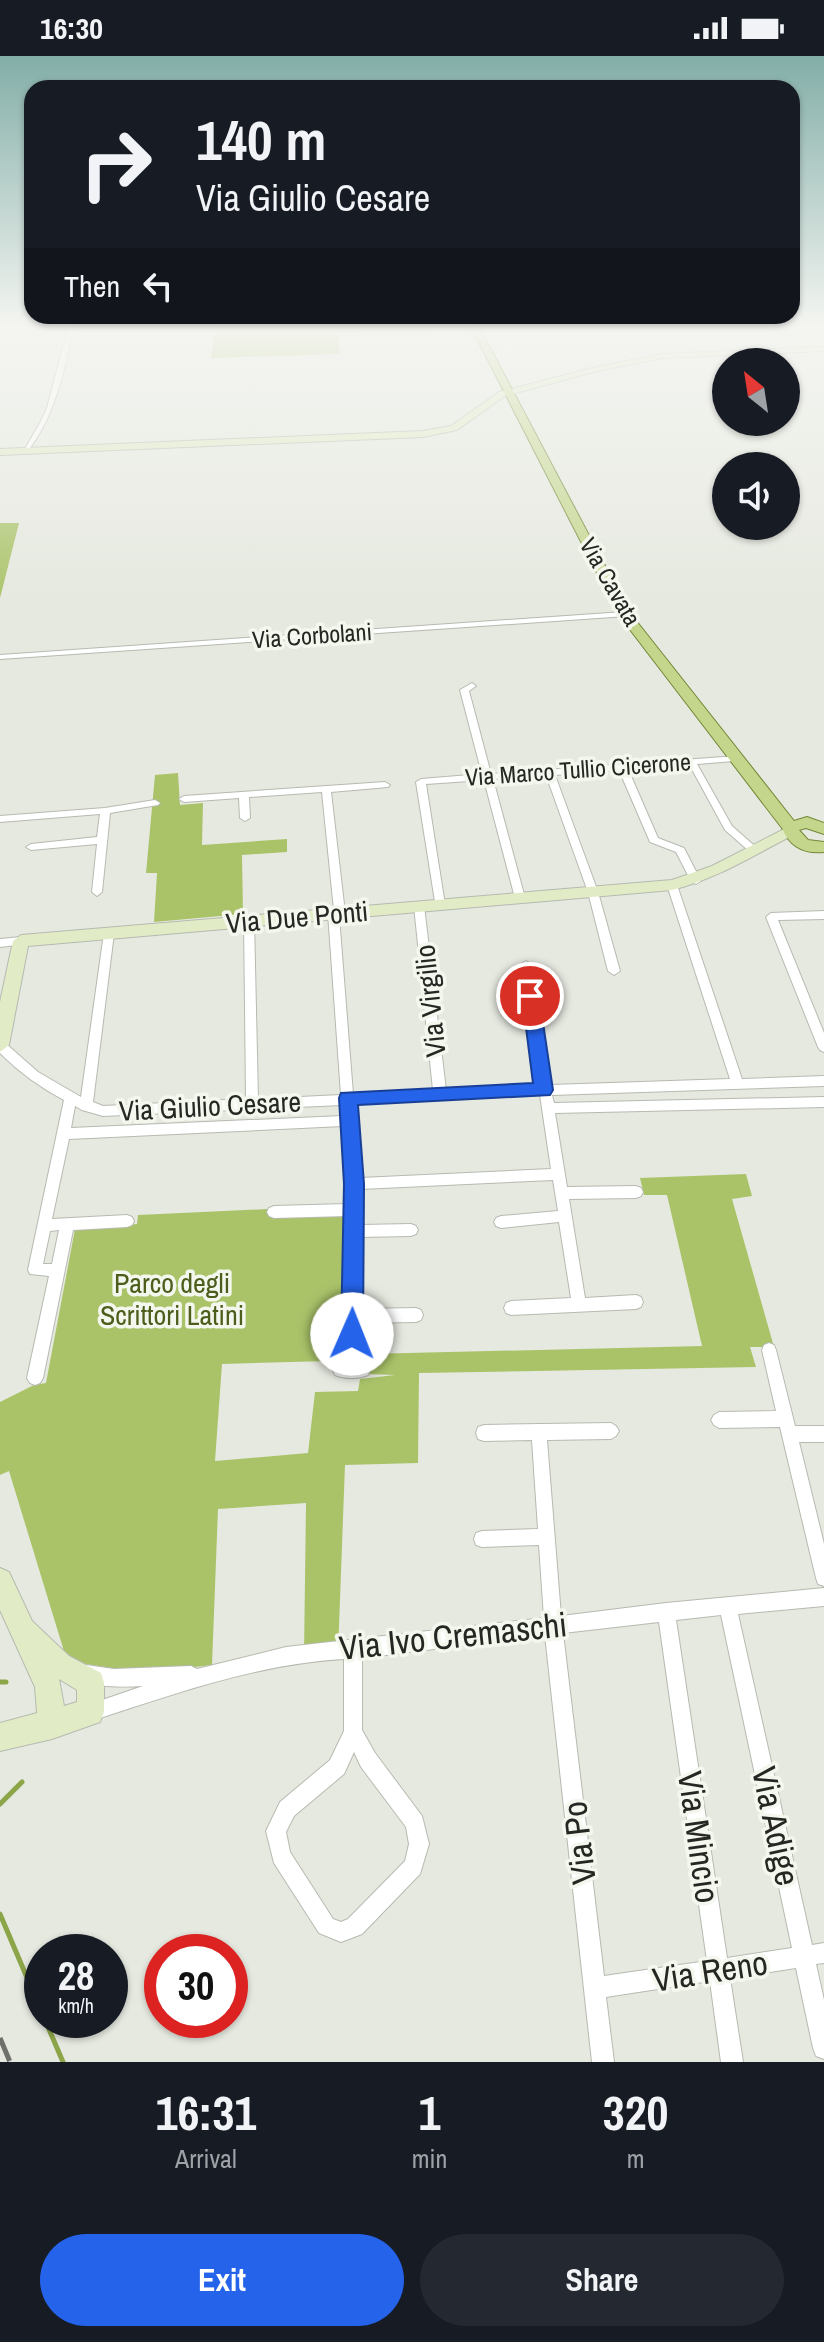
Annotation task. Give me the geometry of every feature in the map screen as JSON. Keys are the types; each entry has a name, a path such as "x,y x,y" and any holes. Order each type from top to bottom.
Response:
{"main road":[{"name":"Via Cavata","path":"521,419 624,614 734,758 803,824 817,848"}],"street":[{"path":"39,446 48,419"},
{"path":"0,452 25,451 39,446 423,434 454,428 467,419"},
{"name":"Via Corbolani","path":"0,657 624,614"},
{"path":"472,686 464,690 520,898"},
{"name":"Via Marco Tullio Cicerone","path":"440,905 421,782 734,758"},
{"path":"692,762 728,828 757,847 781,842 817,848"},
{"path":"623,767 654,840 680,850 696,881"},
{"path":"550,773 593,892 614,971"},
{"path":"184,799 385,785"},
{"path":"326,789 354,1184 352,1334"},
{"path":"244,795 245,818"},
{"path":"0,819 105,811 155,803"},
{"path":"97,892 105,811"},
{"name":"Via Due Ponti","path":"0,943 672,885 696,881 803,824"},
{"path":"31,847 102,840"},
{"path":"672,885 738,1085"},
{"name":"Via Virgilio","path":"419,906 440,1095"},
{"path":"824,915 771,917 824,1047"},
{"path":"249,920 252,1105"},
{"path":"86,1106 109,933"},
{"path":"0,1045 21,941"},
{"path":"526,965 543,1090 579,1305"},
{"name":"Via Giulio Cesare","path":"0,1045 15,1063 86,1106 103,1111 543,1090 823,1085"},
{"path":"58,1270 35,1270 71,1097"},
{"path":"547,1108 824,1102"},
{"name":"Via Giulio Cesare","path":"63,1134 350,1121"},
{"path":"354,1184 557,1174"},
{"path":"561,1193 636,1192"},
{"path":"274,1212 353,1210"},
{"path":"501,1222 564,1216"},
{"path":"45,1225 127,1221"},
{"path":"35,1378 67,1225"},
{"path":"353,1231 411,1230"},
{"path":"511,1308 636,1302"},
{"path":"353,1316 416,1315"},
{"path":"769,1350 824,1578"},
{"path":"719,1420 824,1434"},
{"path":"484,1433 611,1431"},
{"name":"Via Po","path":"539,1432 553,1625 603,2062"},
{"path":"482,1539 546,1537"},
{"path":"0,1581 48,1686 52,1725"},
{"name":"Via Ivo Cremaschi","path":"90,1712 211,1674 324,1650 353,1650 666,1612 824,1597"},
{"name":"Via Adige","path":"728,1606 814,1955 824,2048"},
{"name":"Via Mincio","path":"666,1612 732,2062"},
{"path":"0,1737 90,1712 91,1683 68,1670 25,1631"},
{"path":"353,1650 353,1732 337,1767 287,1809 276,1831 281,1856 296,1880 326,1926 341,1932 355,1927 413,1867 419,1844 415,1823 368,1760 353,1732"},
{"path":"68,1670 114,1678 211,1674"},
{"name":"Via Reno","path":"596,1988 814,1955"}],"green space":[{"path":"0,523 19,523 0,598"},
{"path":"178,773 180,805 203,803 202,845 287,839 287,852 242,855 243,914 154,922 157,873 146,873 155,775"},
{"name":"Parco degli Scrittori Latini","path":"746,1174 752,1196 732,1199 774,1347 750,1347 756,1367 419,1373 418,1463 345,1465 338,1653 304,1656 306,1503 218,1509 212,1665 143,1673 67,1661 9,1471 0,1475 0,1402 34,1385 46,1383 75,1229 137,1224 138,1215 268,1209 269,1217 348,1214 345,1294 331,1301 328,1361 222,1364 215,1461 308,1453 315,1392 358,1391 360,1379 395,1375 364,1374 367,1354 702,1346 667,1195 644,1195 640,1178"}],"waterway":[{"path":"0,1682 6,1682"},
{"path":"0,1804 22,1782"},
{"path":"0,1914 24,1971"},
{"path":"53,2038 63,2062"}],"railway":[{"path":"0,2038 10,2062"}],"route":[{"path":"352,1334 354,1184 348,1098 543,1090 530,996"}]}
